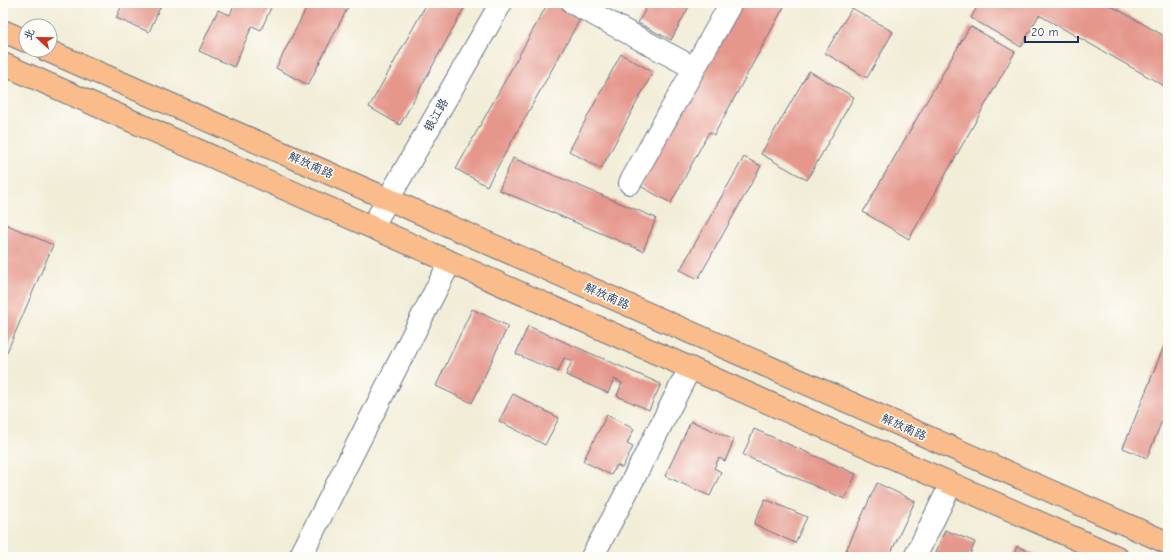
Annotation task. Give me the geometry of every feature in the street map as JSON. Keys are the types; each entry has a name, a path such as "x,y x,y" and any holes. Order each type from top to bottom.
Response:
{"main road":[{"path":"3,31 18,38"},
{"name":"解放南路","path":"58,55 1168,543"},
{"path":"3,64 1117,557"}],"street":[{"name":"银江路","path":"372,227 501,3"},
{"path":"573,3 694,68"},
{"path":"630,183 731,3"},
{"path":"300,557 450,262"},
{"path":"592,557 690,368"},
{"path":"915,557 951,484"}],"building":[{"path":"123,3 162,3 149,32 116,18"},
{"path":"235,3 273,3 261,30 252,26 234,67 199,51 218,10 230,15"},
{"path":"309,3 350,3 308,85 276,68"},
{"path":"427,3 467,3 400,125 369,107"},
{"path":"548,3 567,3 584,12 487,186 456,169"},
{"path":"649,3 691,3 671,40 638,23"},
{"path":"738,3 786,3 714,135 709,132 671,203 640,186"},
{"path":"979,3 1106,3 1168,38 1168,88 1039,15 1021,47 971,18"},
{"path":"852,8 893,32 867,78 825,53"},
{"path":"970,26 1015,52 909,239 863,212"},
{"path":"621,54 653,72 601,169 569,151"},
{"path":"809,71 854,97 807,180 761,154"},
{"path":"744,157 761,166 698,279 680,270"},
{"path":"513,158 656,218 643,251 499,190"},
{"path":"3,223 53,245 3,361"},
{"path":"472,309 508,326 472,403 436,386"},
{"path":"528,326 661,384 649,410 617,396 622,383 614,379 608,393 566,375 572,361 564,358 558,372 516,354"},
{"path":"1168,336 1168,406 1147,458 1123,448"},
{"path":"513,394 559,418 545,445 499,421"},
{"path":"607,415 634,429 627,444 633,447 622,468 617,465 611,475 583,461"},
{"path":"691,421 734,440 725,461 719,458 714,468 721,472 710,496 665,476"},
{"path":"754,429 856,474 845,499 743,455"},
{"path":"877,483 915,501 889,557 843,557"},
{"path":"765,499 807,517 795,543 754,524"},
{"path":"945,530 975,542 969,557 934,557"},
{"path":"1017,546 1041,557 1013,557"}]}
